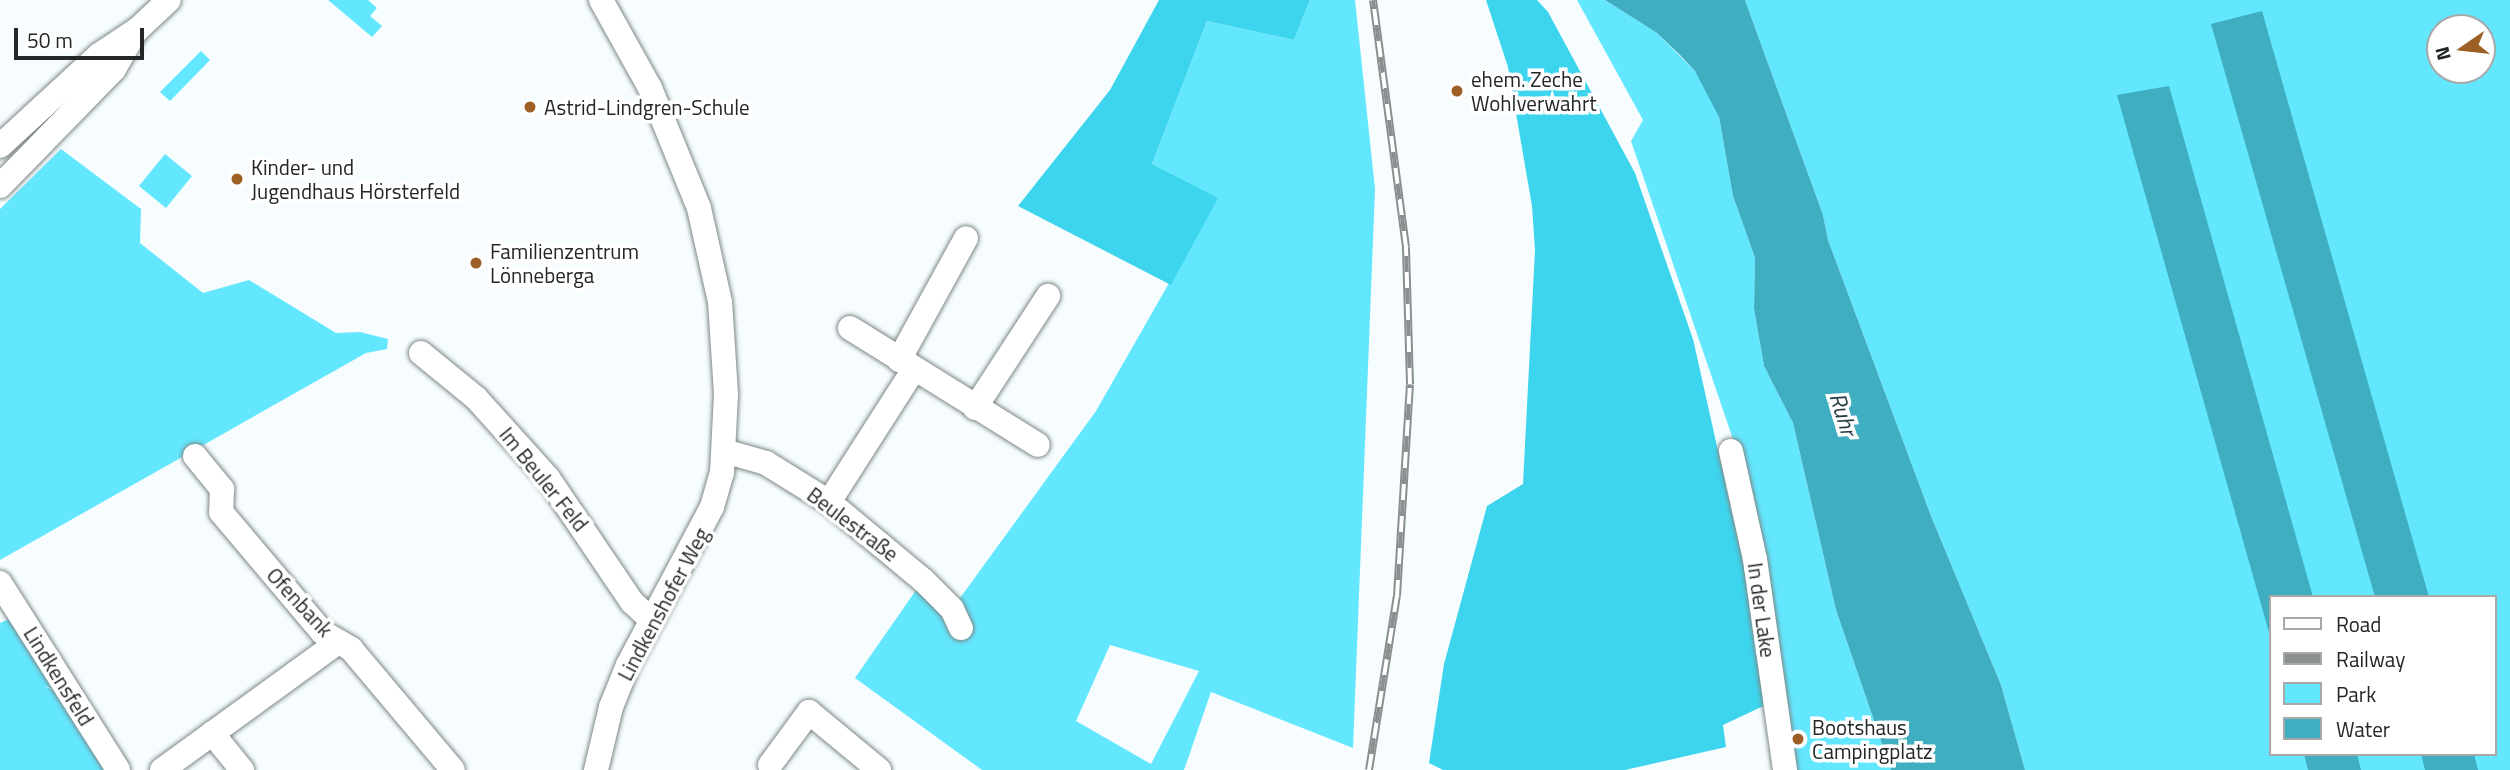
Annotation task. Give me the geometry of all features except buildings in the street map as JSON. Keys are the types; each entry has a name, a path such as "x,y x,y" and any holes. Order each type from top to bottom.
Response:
{"street":[{"path":"25,160 2,142 99,55 138,29 169,0"},
{"name":"Lindkenshofer Weg","path":"596,770 611,706 651,620 698,540 712,507 724,451 725,348 699,208 650,88 601,0"},
{"path":"0,186 114,69 138,29"},
{"path":"829,502 906,364 966,238"},
{"path":"975,408 1048,296"},
{"path":"850,328 1038,445"},
{"name":"Im Beuler Feld","path":"421,352 476,398 548,478 632,602 651,620"},
{"name":"Beulestraße","path":"724,451 766,463 829,502 923,580 952,609 961,628"},
{"name":"In der Lake","path":"1731,451 1755,559 1785,770"},
{"name":"Ofenbank","path":"195,456 222,489 221,512 323,632 351,649 453,770"},
{"name":"Lindkensfeld","path":"0,583 118,770"},
{"path":"162,770 338,642"},
{"path":"770,765 809,712 879,770"},
{"path":"212,733 243,770"}],"green space":[{"path":"328,0 368,0 377,8 370,16 382,26 372,37"},
{"path":"1310,0 1355,0 1375,189 1353,748 1211,692 1184,770 982,770 855,678 923,580 952,609 1096,411 1217,199 1152,164 1207,21 1294,40","holes":["1110,645 1199,671 1151,764 1076,721"]},
{"path":"1577,0 1605,0 1657,33 1695,71 1710,94 1719,117 1733,196 1755,258 1754,309 1764,366 1793,423 1836,610 1891,770 1787,770 1734,442 1631,141 1643,120"},
{"path":"1745,0 2510,0 2510,770 2025,770 2001,685 1931,516 1828,240 1823,215"},
{"path":"201,51 210,60 170,101 160,92"},
{"path":"61,149 141,209 140,243 203,293 249,280 336,333 360,332 388,339 387,349 366,353 0,560 0,209"},
{"path":"165,154 192,176 166,208 139,186"},
{"path":"11,618 63,692 42,685 60,693 105,770 0,770 0,623"}],"shaded area":[{"path":"1159,0 1310,0 1294,40 1207,21 1152,164 1218,198 1171,285 1018,206 1110,90"},
{"path":"1486,0 1537,0 1548,12 1635,173 1693,339 1774,701 1723,725 1726,747 1625,770 1443,770 1429,763 1444,664 1487,506 1523,484 1535,250 1532,206 1508,67"}],"water":[{"name":"Ruhr","path":"1605,0 1745,0 1823,215 1828,240 1931,516 2001,685 2025,770 1891,770 1836,610 1793,423 1764,366 1754,309 1755,258 1733,196 1719,117 1695,71 1680,55 1657,33"},
{"path":"2262,11 2428,595 2374,595 2211,24"},
{"path":"2169,86 2312,595 2268,595 2268,629 2117,95"},
{"path":"2304,756 2358,756 2361,770 2308,770"},
{"path":"2422,756 2474,756 2478,770 2425,770"}],"railway":[{"path":"1369,770 1397,596 1410,384 1406,247 1373,0"}],"place":[{"name":"ehem. Zeche Wohlverwahrt","path":"1457,91"},
{"name":"Astrid-Lindgren-Schule","path":"530,107"},
{"name":"Kinder- und Jugendhaus Hörsterfeld","path":"237,179"},
{"name":"Familienzentrum Lönneberga","path":"476,263"},
{"name":"Bootshaus Campingplatz","path":"1798,739"}]}
